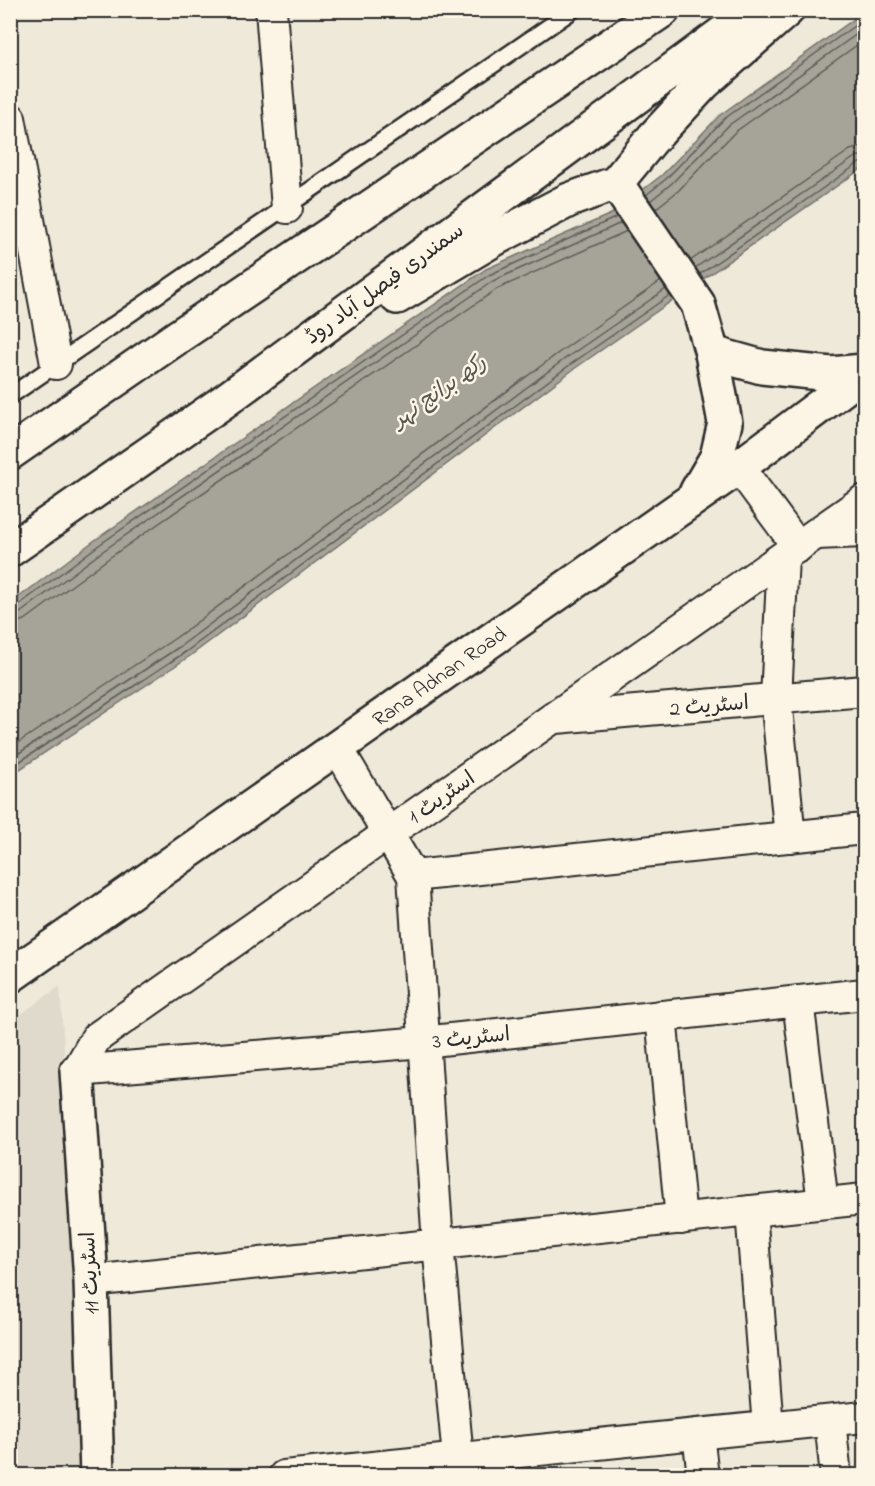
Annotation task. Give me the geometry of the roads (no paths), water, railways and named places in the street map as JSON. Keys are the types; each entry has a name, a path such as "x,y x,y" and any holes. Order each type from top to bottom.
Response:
{"main road":[{"path":"10,453 178,336 663,10"},
{"name":"سمندری فیصل آباد روڈ","path":"10,550 223,402 754,10"},
{"path":"223,402 496,237 569,200 616,183 653,138 704,83 787,10"},
{"path":"616,183 698,304 712,353 725,423 717,457 693,498"},
{"path":"712,353 762,367 831,374 864,372"},
{"name":"Rana Adnan Road","path":"10,976 739,467 864,372"},
{"name":"اسٹریٹ 11","path":"77,1071 91,1281 97,1476"}],"street":[{"path":"271,10 287,208"},
{"path":"10,118 56,364"},
{"path":"739,467 799,546 776,699 790,837"},
{"name":"اسٹریٹ 1","path":"77,1071 96,1038 864,500"},
{"path":"799,546 864,532"},
{"name":"اسٹریٹ 2","path":"553,719 864,691"},
{"path":"337,747 413,876 438,1244 458,1458"},
{"path":"413,876 864,829"},
{"name":"اسٹریٹ 3","path":"77,1071 423,1042 864,994"},
{"path":"798,1001 823,1203"},
{"path":"661,1016 681,1219"},
{"path":"91,1281 864,1199"},
{"path":"751,1211 768,1427"},
{"path":"284,1476 458,1458 489,1465 698,1434 864,1417"},
{"path":"830,1421 836,1476"},
{"path":"698,1434 703,1476"}],"lane":[{"path":"10,396 573,10"}],"water":[{"name":"رکھ برانچ نہر","path":"864,12 864,167 574,369 190,656 11,775 11,603 95,540 486,269 611,214 662,175 720,115"}]}
